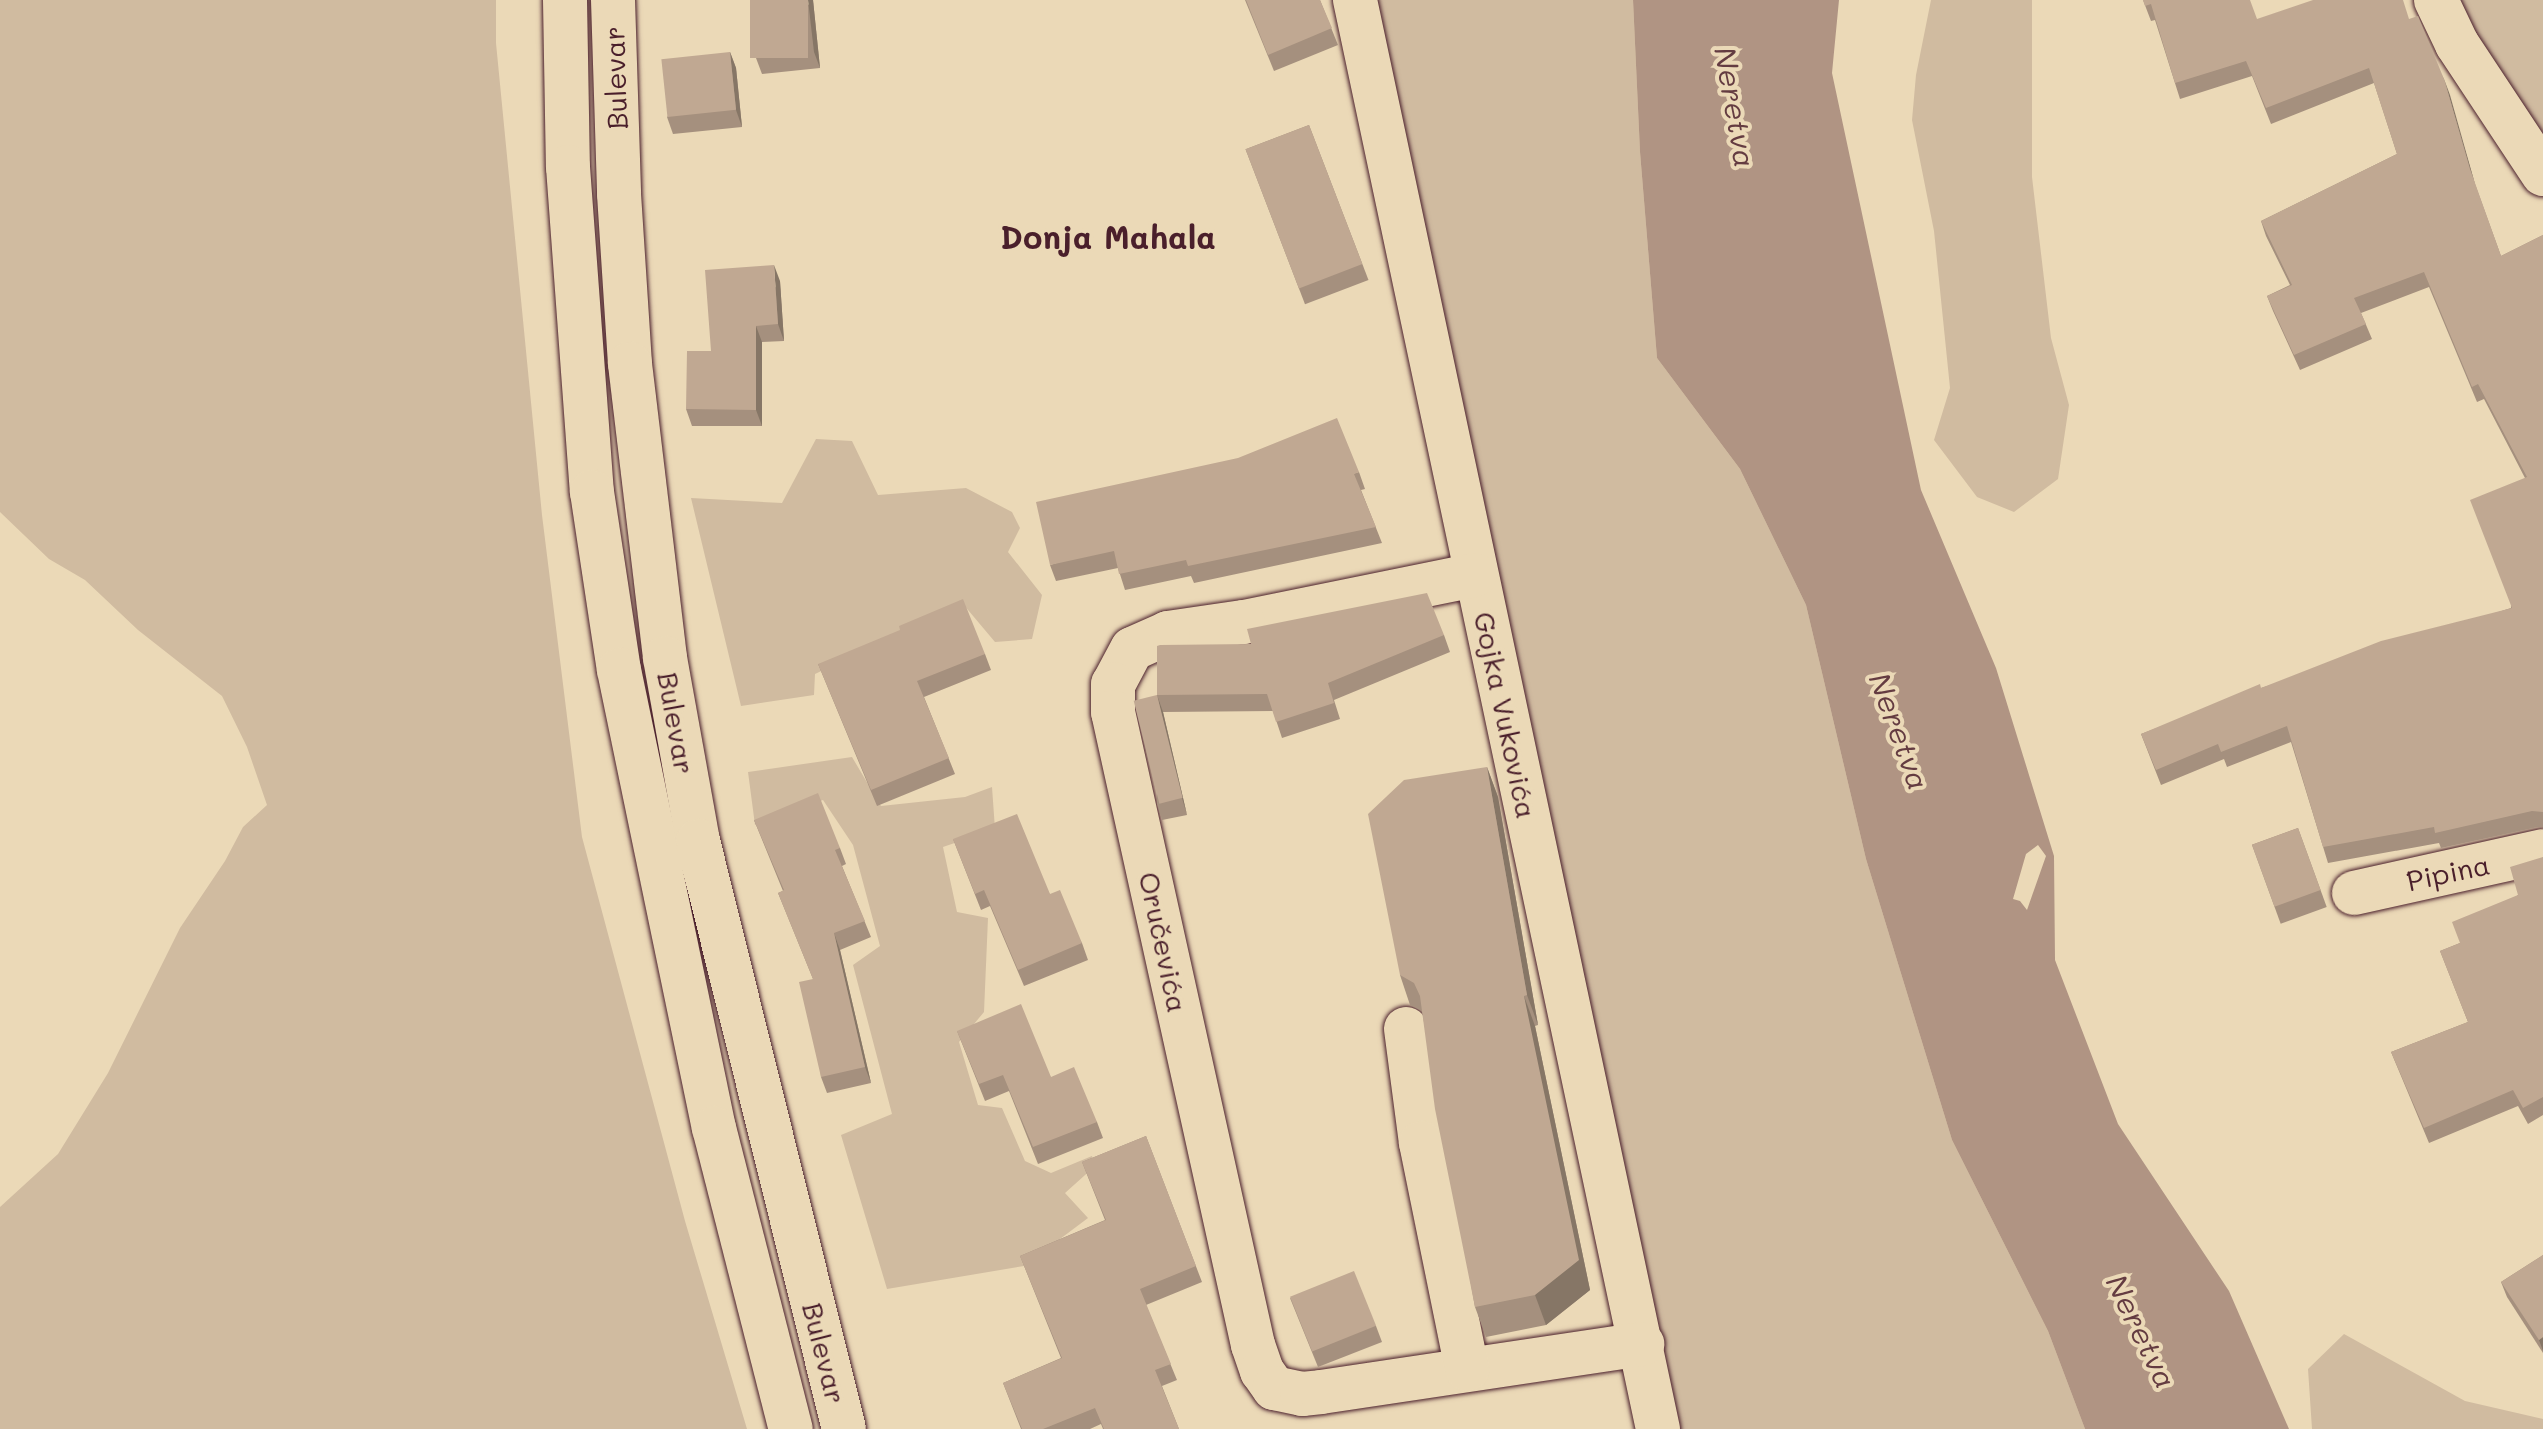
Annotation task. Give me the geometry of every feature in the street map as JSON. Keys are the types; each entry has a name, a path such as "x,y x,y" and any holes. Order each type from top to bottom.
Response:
{"street":[{"path":"565,0 568,167 587,434 592,492 619,670 714,1128 791,1429"},
{"name":"Bulevar","path":"613,0 619,194 630,364 665,658 698,841 844,1429"},
{"name":"Gojka Vukovića","path":"1355,0 1658,1429"},
{"path":"2436,0 2457,44 2543,174"},
{"name":"Oručevića","path":"1475,575 1243,622 1168,633 1132,649 1113,684 1113,712 1253,1345 1262,1371 1274,1388 1302,1394 1642,1344"},
{"name":"Pipina","path":"2354,893 2543,851"},
{"path":"1406,1029 1421,1143 1467,1369"}],"shaded area":[{"path":"0,0 496,0 496,43 542,515 582,837 685,1221 747,1429 0,1429 0,1207 58,1154 108,1073 180,928 225,861 243,827 267,805 247,747 222,696 138,630 85,580 49,559 0,512"},
{"path":"1353,0 1633,0 1640,152 1657,358 1740,469 1806,605 1866,859 1952,1140 2048,1331 2085,1429 1658,1429"},
{"path":"1931,0 2032,0 2032,177 2051,338 2069,405 2058,479 2014,512 1977,497 1934,440 1950,388 1934,231 1912,120 1916,75"},
{"path":"2448,0 2543,0 2543,146"},
{"path":"816,439 852,441 878,495 966,488 1012,512 1020,528 1008,552 1042,595 1032,639 995,642 963,604 815,674 814,695 741,706 691,498 782,503"},
{"path":"852,757 881,806 965,797 992,787 995,829 943,847 957,912 988,918 984,1012 959,1042 978,1105 1002,1108 1025,1161 1051,1173 1092,1156 1094,1167 1065,1193 1088,1218 1024,1266 887,1289 841,1135 892,1114 853,965 880,946 853,845 823,800 755,825 748,772"},
{"path":"2344,1334 2465,1401 2543,1419 2543,1429 2312,1429 2308,1369"}],"water":[{"name":"Neretva","path":"1633,0 1839,0 1832,73 1921,490 1996,668 2054,856 2055,960 2118,1124 2229,1291 2289,1429 2085,1429 2048,1331 1952,1140 1866,859 1806,605 1740,469 1657,358 1640,152","holes":["2038,845 2046,856 2027,910 2020,901 2013,899 2026,854"]}],"building":[{"path":"750,0 808,0 808,58 750,58"},
{"path":"1246,0 1320,0 1332,28 1268,55"},
{"path":"2143,0 2250,0 2257,19 2313,0 2403,0 2409,19 2418,16 2444,79 2470,169 2501,256 2543,235 2543,812 2532,811 2435,833 2434,827 2323,847 2287,726 2221,752 2218,744 2156,770 2141,734 2260,684 2261,688 2381,641 2512,608 2470,500 2527,477 2478,384 2472,387 2424,272 2354,298 2366,324 2294,355 2267,296 2292,285 2261,221 2397,154 2369,68 2266,108 2246,61 2175,83 2151,4 2145,6"},
{"path":"730,52 736,110 667,117 661,59"},
{"path":"1309,125 1362,264 1299,288 1246,149"},
{"path":"774,265 778,324 756,326 756,410 686,409 687,351 711,351 705,270"},
{"path":"1337,418 1359,472 1354,474 1376,527 1188,566 1186,560 1119,574 1114,551 1050,565 1036,502 1238,458"},
{"path":"1427,593 1444,635 1328,683 1334,703 1276,722 1267,694 1157,695 1157,646 1251,644 1247,629"},
{"path":"963,599 985,654 917,681 949,758 871,790 818,664 900,630 899,626"},
{"path":"1157,695 1183,798 1159,804 1134,701"},
{"path":"1487,767 1527,995 1524,996 1579,1260 1535,1295 1475,1307 1435,1109 1420,996 1414,983 1400,975 1368,814 1404,780"},
{"path":"818,793 840,848 835,850 865,921 834,933 865,1067 821,1077 799,982 813,979 778,893 784,890 754,820"},
{"path":"1017,814 1050,894 1060,890 1082,943 1018,970 984,890 975,894 953,839"},
{"path":"2298,828 2321,890 2275,907 2252,845"},
{"path":"2543,857 2543,1097 2523,1108 2513,1090 2424,1128 2391,1052 2468,1022 2440,951 2460,943 2452,922 2518,895 2510,867"},
{"path":"1021,1004 1051,1077 1074,1067 1097,1122 1033,1147 1003,1075 979,1084 957,1031"},
{"path":"1146,1136 1196,1266 1140,1289 1171,1364 1155,1370 1179,1429 1104,1429 1095,1408 1043,1429 1022,1429 1003,1383 1062,1358 1020,1256 1106,1220 1082,1162"},
{"path":"2543,1255 2543,1337 2539,1340 2501,1282"},
{"path":"1354,1271 1376,1326 1312,1352 1290,1297"}],"district":[{"name":"Donja Mahala","path":"1108,236"}]}
